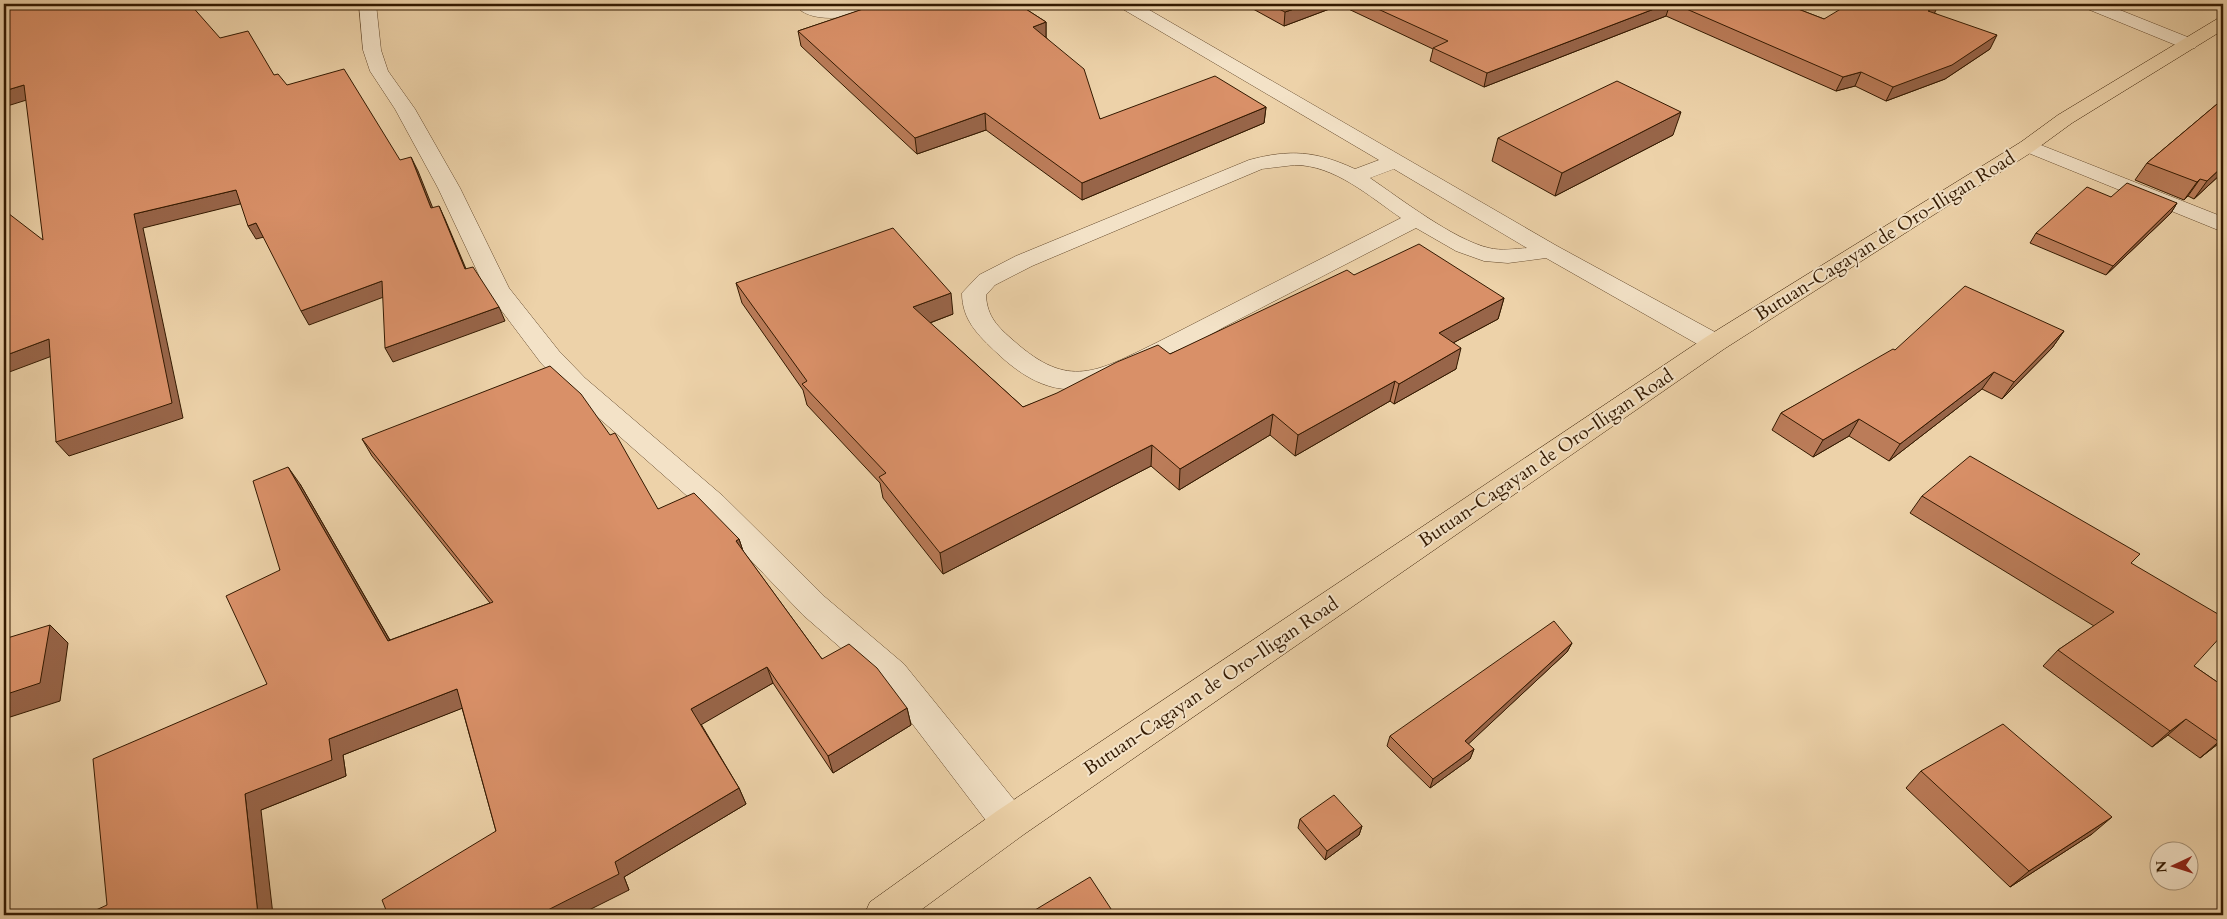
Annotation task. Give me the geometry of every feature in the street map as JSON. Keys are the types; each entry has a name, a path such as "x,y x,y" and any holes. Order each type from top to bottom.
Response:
{"highway":[{"name":"Butuan-Cagayan de Oro-Iligan Road","path":"883,915 1010,824 1714,344 2028,146 2065,119 2223,23"}],"street":[{"path":"367,4 372,50 379,71 405,109 449,188 498,290 550,357 576,384 713,503 814,606 893,674 1010,824"},
{"path":"802,4 819,11 837,13 881,4"},
{"path":"1127,4 1549,251 1714,344"},
{"path":"2091,4 2190,44"},
{"path":"2028,146 2223,225"},
{"path":"1417,219 1180,340 1104,376 1072,381 1047,376 1022,363 984,327 973,309 974,293 987,280 1024,261 1256,164 1279,159 1298,158 1319,161 1354,177 1417,219 1466,247 1493,256 1514,256 1549,251"},
{"path":"1354,177 1395,161"}],"building":[{"path":"4,4 190,4 220,38 248,31 274,75 278,74 287,85 344,69 400,160 411,157 431,208 439,206 465,269 473,267 499,307 385,348 382,281 301,311 256,223 248,226 236,190 134,214 172,403 56,442 49,339 4,356 4,210 43,240 24,85 4,91"},
{"path":"864,4 1018,4 1046,22 1033,27 1084,69 1100,119 1215,76 1266,107 1082,183 985,113 915,138 798,31 869,7"},
{"path":"1269,4 1309,4 1285,12"},
{"path":"1367,4 1667,4 1487,73 1433,48 1448,41"},
{"path":"1675,4 1785,4 1824,19 1849,4 1939,4 1928,11 1997,35 1952,65 1893,87 1861,72 1843,77"},
{"path":"1617,81 1681,112 1562,173 1498,138"},
{"path":"2223,99 2223,166 2207,181 2200,179 2197,182 2147,163"},
{"path":"2127,183 2177,203 2113,266 2036,233 2087,187 2111,197"},
{"path":"893,228 951,293 913,307 1023,407 1057,393 1117,362 1158,345 1170,354 1347,270 1354,275 1419,244 1504,298 1439,333 1461,348 1399,384 1395,381 1298,435 1273,414 1180,469 1152,445 940,553 879,477 886,473 802,384 807,381 736,283"},
{"path":"1965,286 2064,331 2014,382 1994,372 1900,444 1859,419 1823,440 1781,413 1893,349 1895,350"},
{"path":"550,366 581,394 610,435 615,433 658,509 694,493 739,539 736,541 822,659 849,644 877,668 907,708 828,756 767,667 691,709 739,788 615,862 619,874 538,915 388,915 382,900 496,831 457,689 329,739 332,760 245,794 258,915 85,915 107,905 93,759 267,684 226,596 280,570 253,481 288,467 388,641 493,602 362,439"},
{"path":"1970,456 2140,554 2131,563 2223,617 2223,634 2194,666 2223,686 2223,738 2219,742 2186,719 2170,731 2058,650 2114,612 1922,496"},
{"path":"1554,621 1572,643 1465,741 1474,749 1433,779 1390,736"},
{"path":"50,625 40,683 4,695 4,639"},
{"path":"2003,724 2112,817 2029,871 1921,771"},
{"path":"1334,795 1362,826 1327,851 1300,819"},
{"path":"1090,877 1115,915 1039,915 1035,910"}]}
